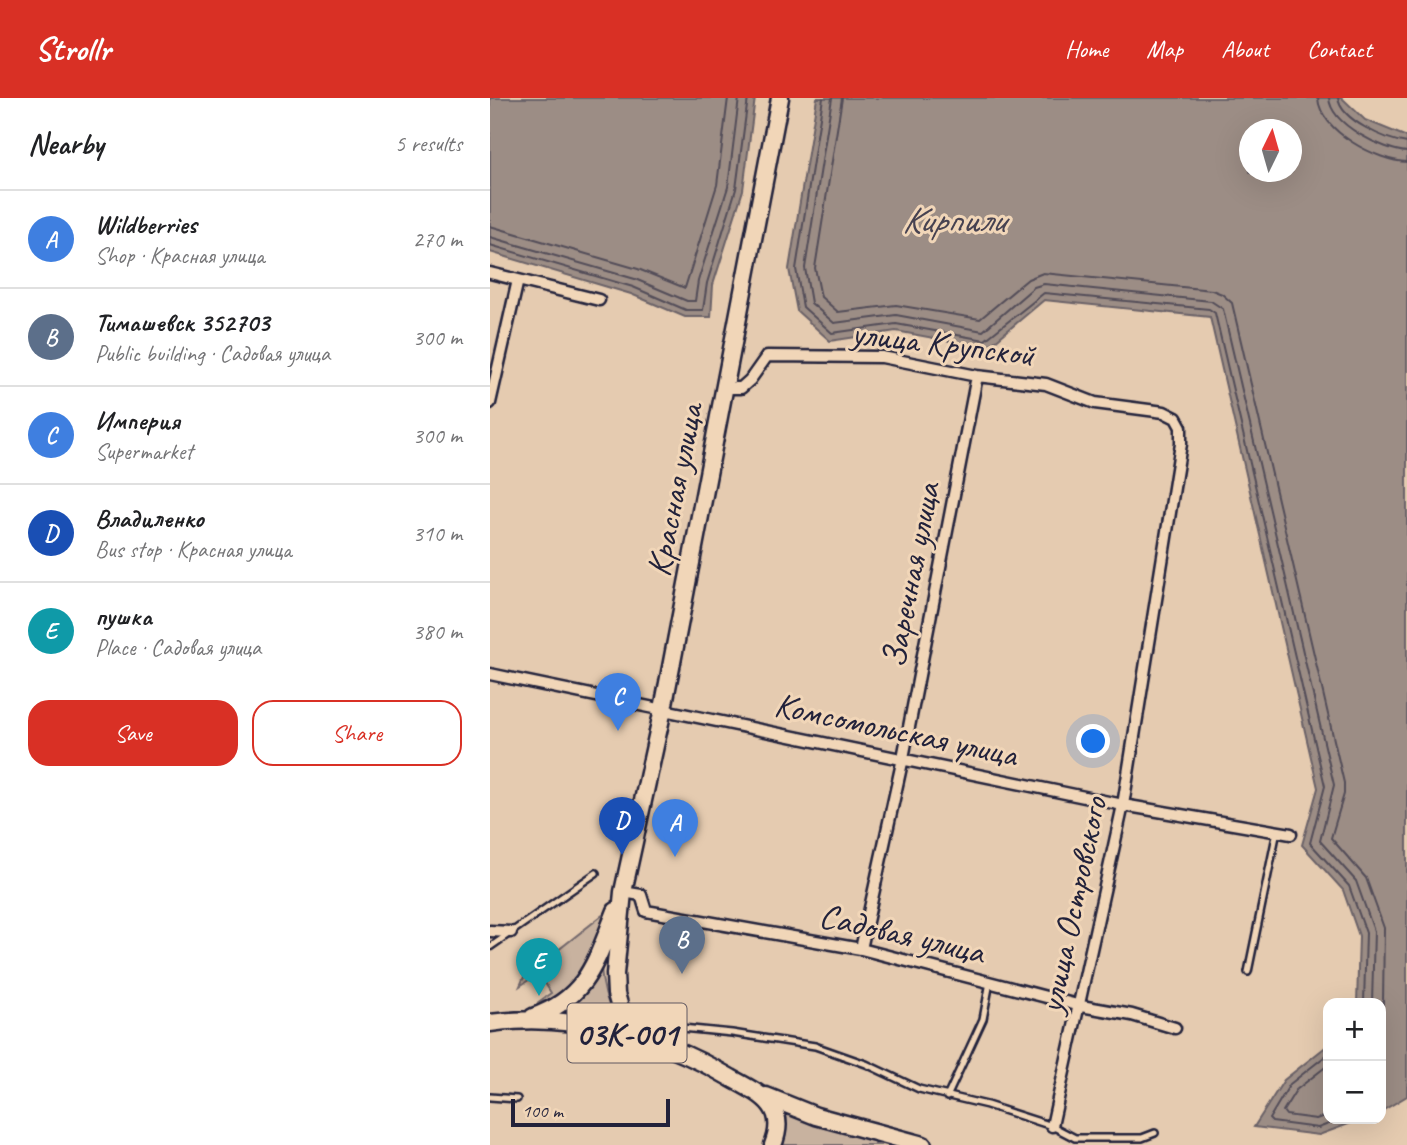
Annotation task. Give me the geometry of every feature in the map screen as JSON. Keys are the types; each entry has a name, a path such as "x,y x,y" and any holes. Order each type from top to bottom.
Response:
{"main road":[{"name":"Красная улица","path":"624,892 663,709 780,98"},
{"path":"528,1019 552,1011 569,999 589,976 624,892"},
{"path":"624,892 615,974 616,994 621,1011 629,1022 662,1044"},
{"name":"03К-001","path":"490,1023 528,1019 601,1027 662,1044 703,1062 753,1090 816,1116 923,1145"},
{"path":"753,1090 772,1103 777,1118 773,1145"}],"street":[{"path":"490,273 599,300"},
{"path":"490,403 518,280"},
{"name":"улица Крупской","path":"726,388 741,388 767,356 882,356 977,376 1046,384 1095,403 1164,412"},
{"name":"Заречная улица","path":"861,949 902,758 977,376"},
{"name":"улица Островского","path":"1052,1126 1123,805 1181,444 1181,427 1176,418 1164,412"},
{"name":"Комсомольская улица","path":"490,674 1123,805 1291,834"},
{"name":"Садовая улица","path":"624,892 641,895 646,911 861,949 1080,1006 1132,1015 1175,1028"},
{"path":"490,931 511,932"}],"lane":[{"path":"1248,972 1277,831"},
{"path":"490,947 596,873"},
{"path":"947,1097 983,1019 990,982"},
{"path":"629,1022 732,1033 816,1046 866,1064 919,1089 987,1105 1052,1126 1075,1138 1142,1138 1155,1133"},
{"path":"490,1097 517,1099"}],"shaded area":[{"path":"604,914 589,956 574,981 551,998 537,1003 551,993 539,973 520,986 524,977"},
{"path":"601,967 605,993 615,1019 568,1010 593,984"},
{"path":"778,1109 879,1140 881,1145 779,1145"}],"water":[{"path":"490,98 755,98 743,190 713,285 711,317 685,317 631,294 490,252"},
{"name":"Кирпили","path":"817,98 1342,98 1365,120 1407,137 1407,1096 1386,1109 1386,998 1357,998 1359,936 1343,890 1302,845 1318,788 1210,317 1044,300 987,348 896,331 830,341 797,311 789,269"},
{"path":"1323,1049 1323,1124 1349,1124 1319,1135 1254,1127 1284,1080"}],"place":[{"name":"Империя","path":"618,731"},
{"name":"Владиленко","path":"622,855"},
{"name":"Wildberries","path":"675,857"},
{"name":"Тимашевск 352703","path":"682,974"},
{"name":"пушка","path":"539,996"}]}
